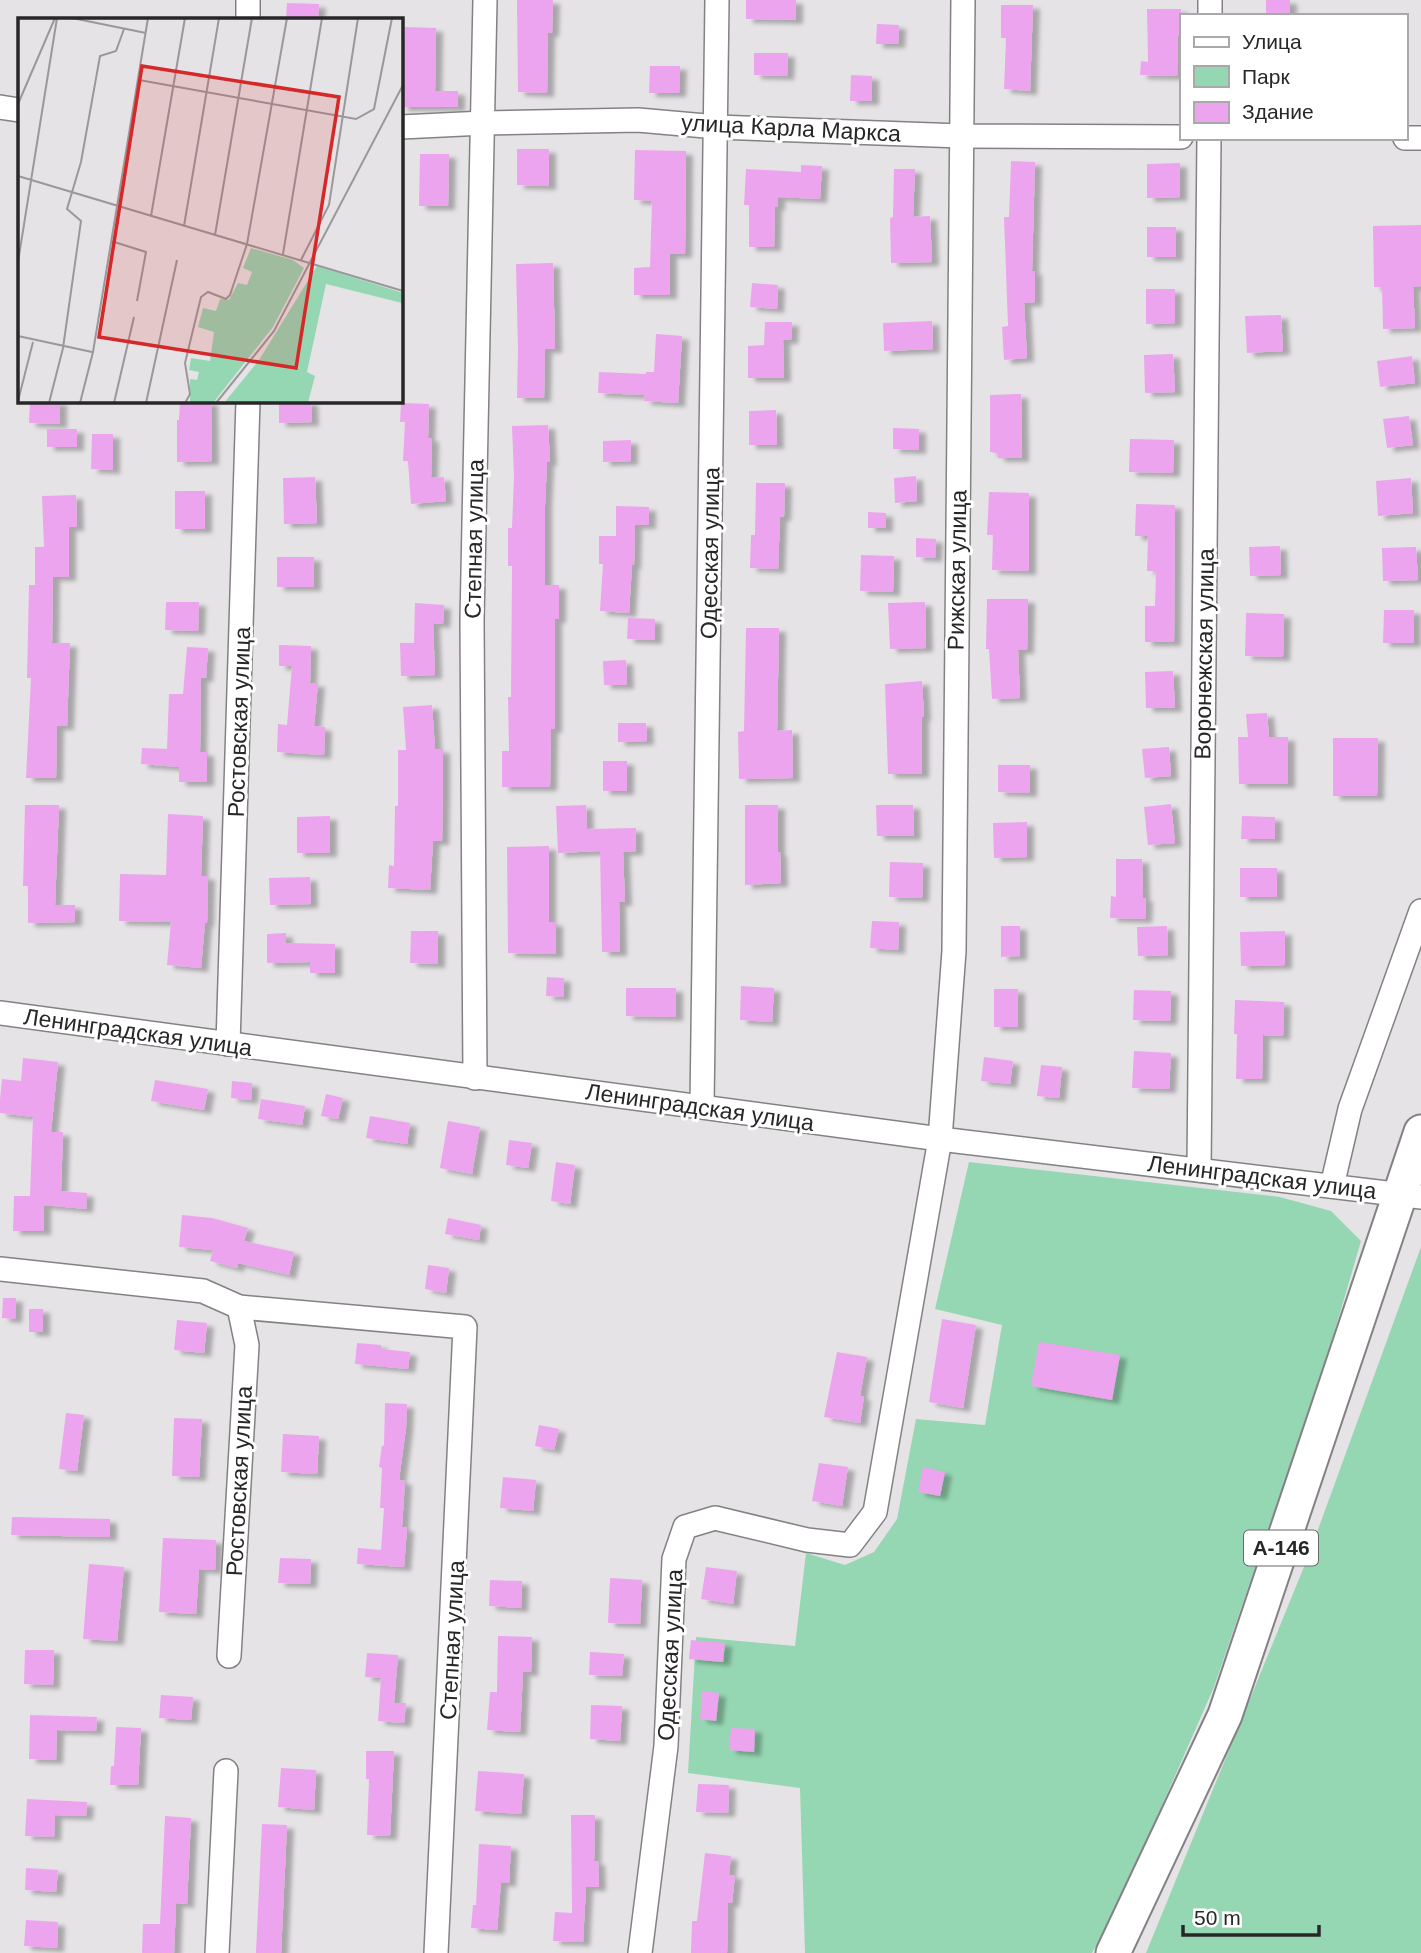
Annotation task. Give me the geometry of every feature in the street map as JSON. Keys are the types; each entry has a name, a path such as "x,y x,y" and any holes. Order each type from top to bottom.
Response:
{"highway":[{"name":"А-146","path":"1113,1953 1225,1715 1411,1195 1421,1132"}],"street":[{"path":"248,0 248,18"},
{"name":"Степная улица","path":"475,1077 472,620 485,0"},
{"name":"Одесская улица","path":"702,1106 717,0"},
{"name":"Рижская улица","path":"940,1139 954,951 963,0"},
{"path":"0,107 18,110"},
{"name":"улица Карла Маркса","path":"402,127 638,120 717,127 961,136 1180,137"},
{"name":"Воронежская улица","path":"1199,1170 1209,140"},
{"name":"Ростовская улица","path":"228,1044 248,402"},
{"path":"1332,1186 1350,1109 1421,911"},
{"name":"Ленинградская улица","path":"0,1013 940,1139 1411,1195"},
{"name":"Одесская улица","path":"640,1953 666,1746 674,1559 685,1527 715,1518 807,1540 850,1545 875,1512 940,1139"},
{"path":"0,1269 203,1291 239,1307"},
{"name":"Степная улица","path":"239,1307 465,1327 436,1953"},
{"name":"Ростовская улица","path":"229,1656 247,1345 239,1307"},
{"path":"217,1953 226,1772"}],"green space":[{"path":"969,1162 1280,1197 1331,1211 1361,1241 1326,1361 1214,1687 1118,1906 1092,1953 805,1953 800,1788 688,1773 696,1637 795,1646 806,1553 845,1565 874,1552 897,1519 916,1419 985,1425 1002,1325 935,1309"},
{"path":"1421,1247 1421,1953 1146,1953 1308,1557"}],"building":[{"path":"517,0 553,0 552,33 548,33 547,93 518,92"},
{"path":"746,0 796,0 796,20 746,19"},
{"path":"1266,0 1290,0 1290,14 1266,14"},
{"path":"287,3 319,4 318,18 286,18"},
{"path":"1001,5 1033,5 1030,91 1004,89 1006,38 1001,38"},
{"path":"1147,9 1181,9 1177,76 1140,75 1141,61 1148,62"},
{"path":"877,24 899,25 898,44 876,44"},
{"path":"405,27 436,28 435,91 458,91 458,107 402,107"},
{"path":"754,53 788,53 787,76 754,75"},
{"path":"650,66 680,66 679,93 649,93"},
{"path":"851,75 872,76 872,101 850,101"},
{"path":"517,149 549,149 549,186 517,185"},
{"path":"635,150 686,151 685,254 670,254 670,295 634,295 634,268 650,267 652,201 634,200"},
{"path":"420,154 449,154 448,206 419,206"},
{"path":"1011,161 1035,162 1032,271 1035,271 1035,302 1024,303 1027,358 1004,360 1002,327 1008,326 1004,217 1009,217"},
{"path":"1180,163 1180,197 1147,198 1147,164"},
{"path":"801,165 822,166 820,199 778,197 778,207 775,206 774,247 749,247 749,205 744,205 746,169 801,172"},
{"path":"894,169 915,169 913,217 930,216 932,262 891,263 890,218 893,217"},
{"path":"1421,225 1421,286 1413,287 1415,328 1383,329 1382,287 1374,287 1373,226"},
{"path":"1147,227 1176,227 1176,257 1147,257"},
{"path":"553,263 555,349 545,349 544,398 517,398 516,264"},
{"path":"752,283 778,285 777,309 750,307"},
{"path":"1146,289 1175,289 1175,323 1146,324"},
{"path":"1281,315 1283,351 1247,353 1245,316"},
{"path":"932,321 933,349 884,351 883,323"},
{"path":"765,322 792,322 791,340 783,340 784,378 748,378 748,346 764,345"},
{"path":"656,334 682,336 678,403 644,401 645,395 598,393 599,372 654,372"},
{"path":"1173,354 1175,392 1145,393 1144,355"},
{"path":"1412,356 1415,383 1380,387 1377,361"},
{"path":"1021,394 1022,458 998,458 997,453 990,452 990,395"},
{"path":"30,402 60,402 60,424 29,423"},
{"path":"180,402 211,402 212,461 177,462"},
{"path":"279,402 311,402 312,422 279,423"},
{"path":"401,403 429,404 431,478 444,477 446,501 411,504 408,461 403,461 405,422 400,422"},
{"path":"776,410 777,445 749,445 749,411"},
{"path":"1409,416 1413,445 1387,448 1383,419"},
{"path":"548,425 550,462 547,462 545,505 545,585 559,585 559,619 555,619 555,729 551,729 550,787 502,787 502,751 509,751 508,697 511,697 512,566 508,566 508,528 512,528 514,477 512,426"},
{"path":"893,428 919,429 919,450 893,449"},
{"path":"47,429 77,429 77,447 47,447"},
{"path":"92,434 113,434 113,470 91,469"},
{"path":"1130,439 1174,440 1173,473 1129,472"},
{"path":"631,440 631,461 603,462 603,441"},
{"path":"916,476 917,501 895,503 894,478"},
{"path":"315,477 317,523 284,524 283,478"},
{"path":"1411,478 1413,513 1378,516 1376,481"},
{"path":"756,483 785,483 784,517 780,517 778,569 750,568 751,535 755,535"},
{"path":"175,491 205,491 205,529 175,529"},
{"path":"989,492 1029,493 1029,571 992,570 993,535 987,535"},
{"path":"76,495 77,527 69,527 69,577 53,577 52,643 70,643 67,726 57,726 56,778 26,778 31,678 27,678 29,585 35,585 35,547 44,547 42,496"},
{"path":"1136,504 1175,505 1174,642 1145,642 1145,606 1155,606 1156,571 1147,571 1148,536 1135,536"},
{"path":"616,506 649,507 649,525 635,525 629,613 600,611 603,564 599,564 599,536 616,536"},
{"path":"868,512 886,513 886,528 868,528"},
{"path":"916,538 936,539 935,558 916,557"},
{"path":"1280,546 1281,575 1250,576 1249,547"},
{"path":"1416,547 1418,580 1383,581 1382,548"},
{"path":"861,555 894,556 893,592 860,591"},
{"path":"277,557 314,557 314,587 277,587"},
{"path":"987,599 1028,599 1027,650 1018,650 1020,698 992,699 989,649 986,649"},
{"path":"166,602 199,602 198,631 165,630"},
{"path":"925,602 926,648 890,649 888,603"},
{"path":"415,603 444,605 443,624 433,623 435,675 401,676 400,643 414,643"},
{"path":"1384,610 1414,610 1414,643 1383,643"},
{"path":"1246,613 1284,614 1283,657 1245,656"},
{"path":"628,618 655,619 655,640 627,639"},
{"path":"746,628 779,628 777,731 792,730 793,778 739,779 738,732 744,731"},
{"path":"279,645 311,646 310,683 318,683 314,726 325,727 324,755 277,752 278,724 287,725 292,666 279,666"},
{"path":"187,647 208,648 206,678 201,678 200,752 207,752 207,782 179,782 179,767 141,764 142,748 167,749 169,694 183,694"},
{"path":"626,660 627,685 604,685 603,661"},
{"path":"1173,671 1175,708 1146,708 1145,672"},
{"path":"922,681 922,774 888,774 885,684"},
{"path":"432,705 435,749 443,749 442,841 433,841 430,890 388,888 389,865 394,866 398,750 406,750 403,707"},
{"path":"1267,713 1269,737 1288,737 1288,784 1239,784 1238,737 1248,737 1246,714"},
{"path":"618,723 646,723 647,741 618,742"},
{"path":"1333,738 1378,738 1377,796 1333,796"},
{"path":"1169,747 1171,776 1145,778 1142,749"},
{"path":"603,761 627,761 627,791 603,791"},
{"path":"998,765 1030,765 1030,793 998,792"},
{"path":"1171,804 1175,843 1148,845 1144,807"},
{"path":"25,805 59,805 55,905 75,905 75,922 28,923 28,886 23,886"},
{"path":"586,805 587,829 636,828 636,851 623,852 625,902 619,902 620,952 602,952 600,851 558,853 556,806"},
{"path":"745,805 778,805 781,883 745,885"},
{"path":"876,805 913,805 914,836 877,836"},
{"path":"168,814 203,816 201,876 208,876 207,923 201,968 167,965 171,922 119,921 120,874 166,875"},
{"path":"330,816 330,853 297,853 297,817"},
{"path":"1242,816 1275,817 1275,839 1241,839"},
{"path":"1027,822 1027,857 994,858 993,823"},
{"path":"549,846 549,922 556,922 556,954 508,953 507,847"},
{"path":"1116,859 1142,859 1145,919 1110,918 1111,896 1116,897"},
{"path":"890,862 923,863 922,898 889,897"},
{"path":"1240,868 1277,868 1277,897 1240,897"},
{"path":"310,877 311,904 270,905 269,878"},
{"path":"872,921 899,922 898,950 870,948"},
{"path":"1001,926 1020,926 1020,956 1001,957"},
{"path":"1167,926 1168,955 1138,956 1137,927"},
{"path":"411,931 438,931 438,964 410,963"},
{"path":"1285,931 1285,965 1241,966 1240,932"},
{"path":"286,933 286,943 335,944 335,973 310,973 310,962 267,963 267,934"},
{"path":"547,977 564,978 563,997 546,996"},
{"path":"741,986 774,988 772,1022 740,1020"},
{"path":"626,988 676,988 676,1017 626,1016"},
{"path":"994,989 1018,989 1018,1027 994,1027"},
{"path":"1134,990 1171,991 1170,1021 1133,1020"},
{"path":"1235,1000 1284,1002 1283,1036 1263,1035 1262,1079 1236,1079"},
{"path":"1134,1051 1171,1053 1169,1089 1132,1088"},
{"path":"984,1057 1013,1061 1010,1084 981,1081"},
{"path":"23,1058 58,1062 51,1132 63,1132 61,1191 87,1193 86,1209 44,1205 44,1231 13,1231 14,1196 30,1196 33,1117 0,1113 0,1099 2,1079 21,1081"},
{"path":"1041,1065 1062,1067 1059,1098 1037,1096"},
{"path":"155,1080 208,1089 204,1110 151,1101"},
{"path":"232,1081 252,1083 251,1100 231,1098"},
{"path":"326,1094 343,1098 338,1119 321,1116"},
{"path":"261,1099 305,1106 302,1125 258,1119"},
{"path":"370,1116 410,1123 407,1144 366,1138"},
{"path":"448,1121 480,1127 472,1174 440,1168"},
{"path":"509,1140 532,1143 528,1168 506,1165"},
{"path":"556,1162 575,1165 570,1204 551,1201"},
{"path":"182,1215 212,1218 248,1228 244,1241 294,1252 289,1275 238,1263 237,1268 210,1261 213,1250 179,1247"},
{"path":"448,1218 481,1225 479,1240 445,1234"},
{"path":"428,1265 449,1268 446,1293 425,1289"},
{"path":"3,1298 16,1298 15,1319 2,1318"},
{"path":"29,1309 43,1309 43,1332 29,1332"},
{"path":"942,1319 976,1325 963,1408 929,1402"},
{"path":"177,1320 207,1323 204,1353 174,1350"},
{"path":"1039,1342 1120,1355 1112,1400 1031,1386"},
{"path":"357,1343 410,1352 408,1369 355,1364"},
{"path":"837,1352 867,1357 860,1396 864,1397 860,1423 824,1417"},
{"path":"385,1403 407,1404 399,1480 405,1481 402,1527 407,1528 404,1567 357,1564 358,1548 381,1550 384,1508 380,1508 382,1468 379,1467 382,1445 384,1446"},
{"path":"66,1413 84,1415 77,1471 59,1469"},
{"path":"174,1418 202,1419 199,1477 172,1476"},
{"path":"539,1425 559,1429 554,1450 535,1446"},
{"path":"283,1434 319,1436 317,1474 281,1472"},
{"path":"819,1463 848,1467 842,1506 812,1501"},
{"path":"923,1467 945,1472 940,1496 918,1492"},
{"path":"503,1477 536,1480 533,1511 500,1508"},
{"path":"12,1517 110,1519 110,1537 11,1535"},
{"path":"163,1538 216,1540 215,1570 199,1569 196,1614 159,1612"},
{"path":"280,1558 311,1559 310,1584 278,1583"},
{"path":"89,1564 124,1567 117,1641 83,1639"},
{"path":"706,1567 737,1571 733,1604 701,1599"},
{"path":"610,1578 642,1580 640,1624 608,1623"},
{"path":"490,1580 522,1581 521,1608 489,1606"},
{"path":"498,1636 532,1637 531,1672 523,1672 520,1732 487,1730 490,1692 497,1692"},
{"path":"691,1640 725,1643 723,1662 689,1659"},
{"path":"25,1650 54,1650 53,1685 24,1684"},
{"path":"590,1652 624,1654 622,1676 589,1675"},
{"path":"367,1653 398,1655 394,1703 406,1703 404,1723 378,1721 381,1678 365,1677"},
{"path":"702,1691 719,1693 716,1721 700,1719"},
{"path":"161,1695 193,1697 191,1720 159,1718"},
{"path":"591,1705 622,1706 620,1741 590,1739"},
{"path":"30,1715 97,1717 96,1731 57,1730 56,1760 29,1759"},
{"path":"116,1727 141,1728 138,1785 110,1785"},
{"path":"731,1728 755,1729 754,1752 729,1750"},
{"path":"366,1751 394,1751 390,1836 367,1835 369,1779 366,1779"},
{"path":"281,1768 316,1770 314,1810 278,1807"},
{"path":"478,1771 524,1774 521,1814 475,1811"},
{"path":"698,1784 729,1785 728,1813 696,1812"},
{"path":"27,1799 87,1802 86,1816 55,1815 54,1837 25,1836"},
{"path":"571,1815 595,1815 594,1861 598,1861 599,1887 586,1887 583,1942 553,1941 555,1912 572,1913"},
{"path":"165,1816 191,1818 187,1904 176,1903 174,1953 142,1953 143,1924 160,1924"},
{"path":"262,1824 287,1825 281,1953 256,1953"},
{"path":"479,1844 511,1846 509,1883 501,1882 497,1930 471,1928 473,1905 476,1905"},
{"path":"705,1853 731,1856 729,1875 735,1875 732,1903 728,1903 727,1953 691,1953 692,1921 697,1921"},
{"path":"26,1868 58,1870 56,1892 25,1890"},
{"path":"26,1920 58,1922 57,1948 24,1946"}]}
